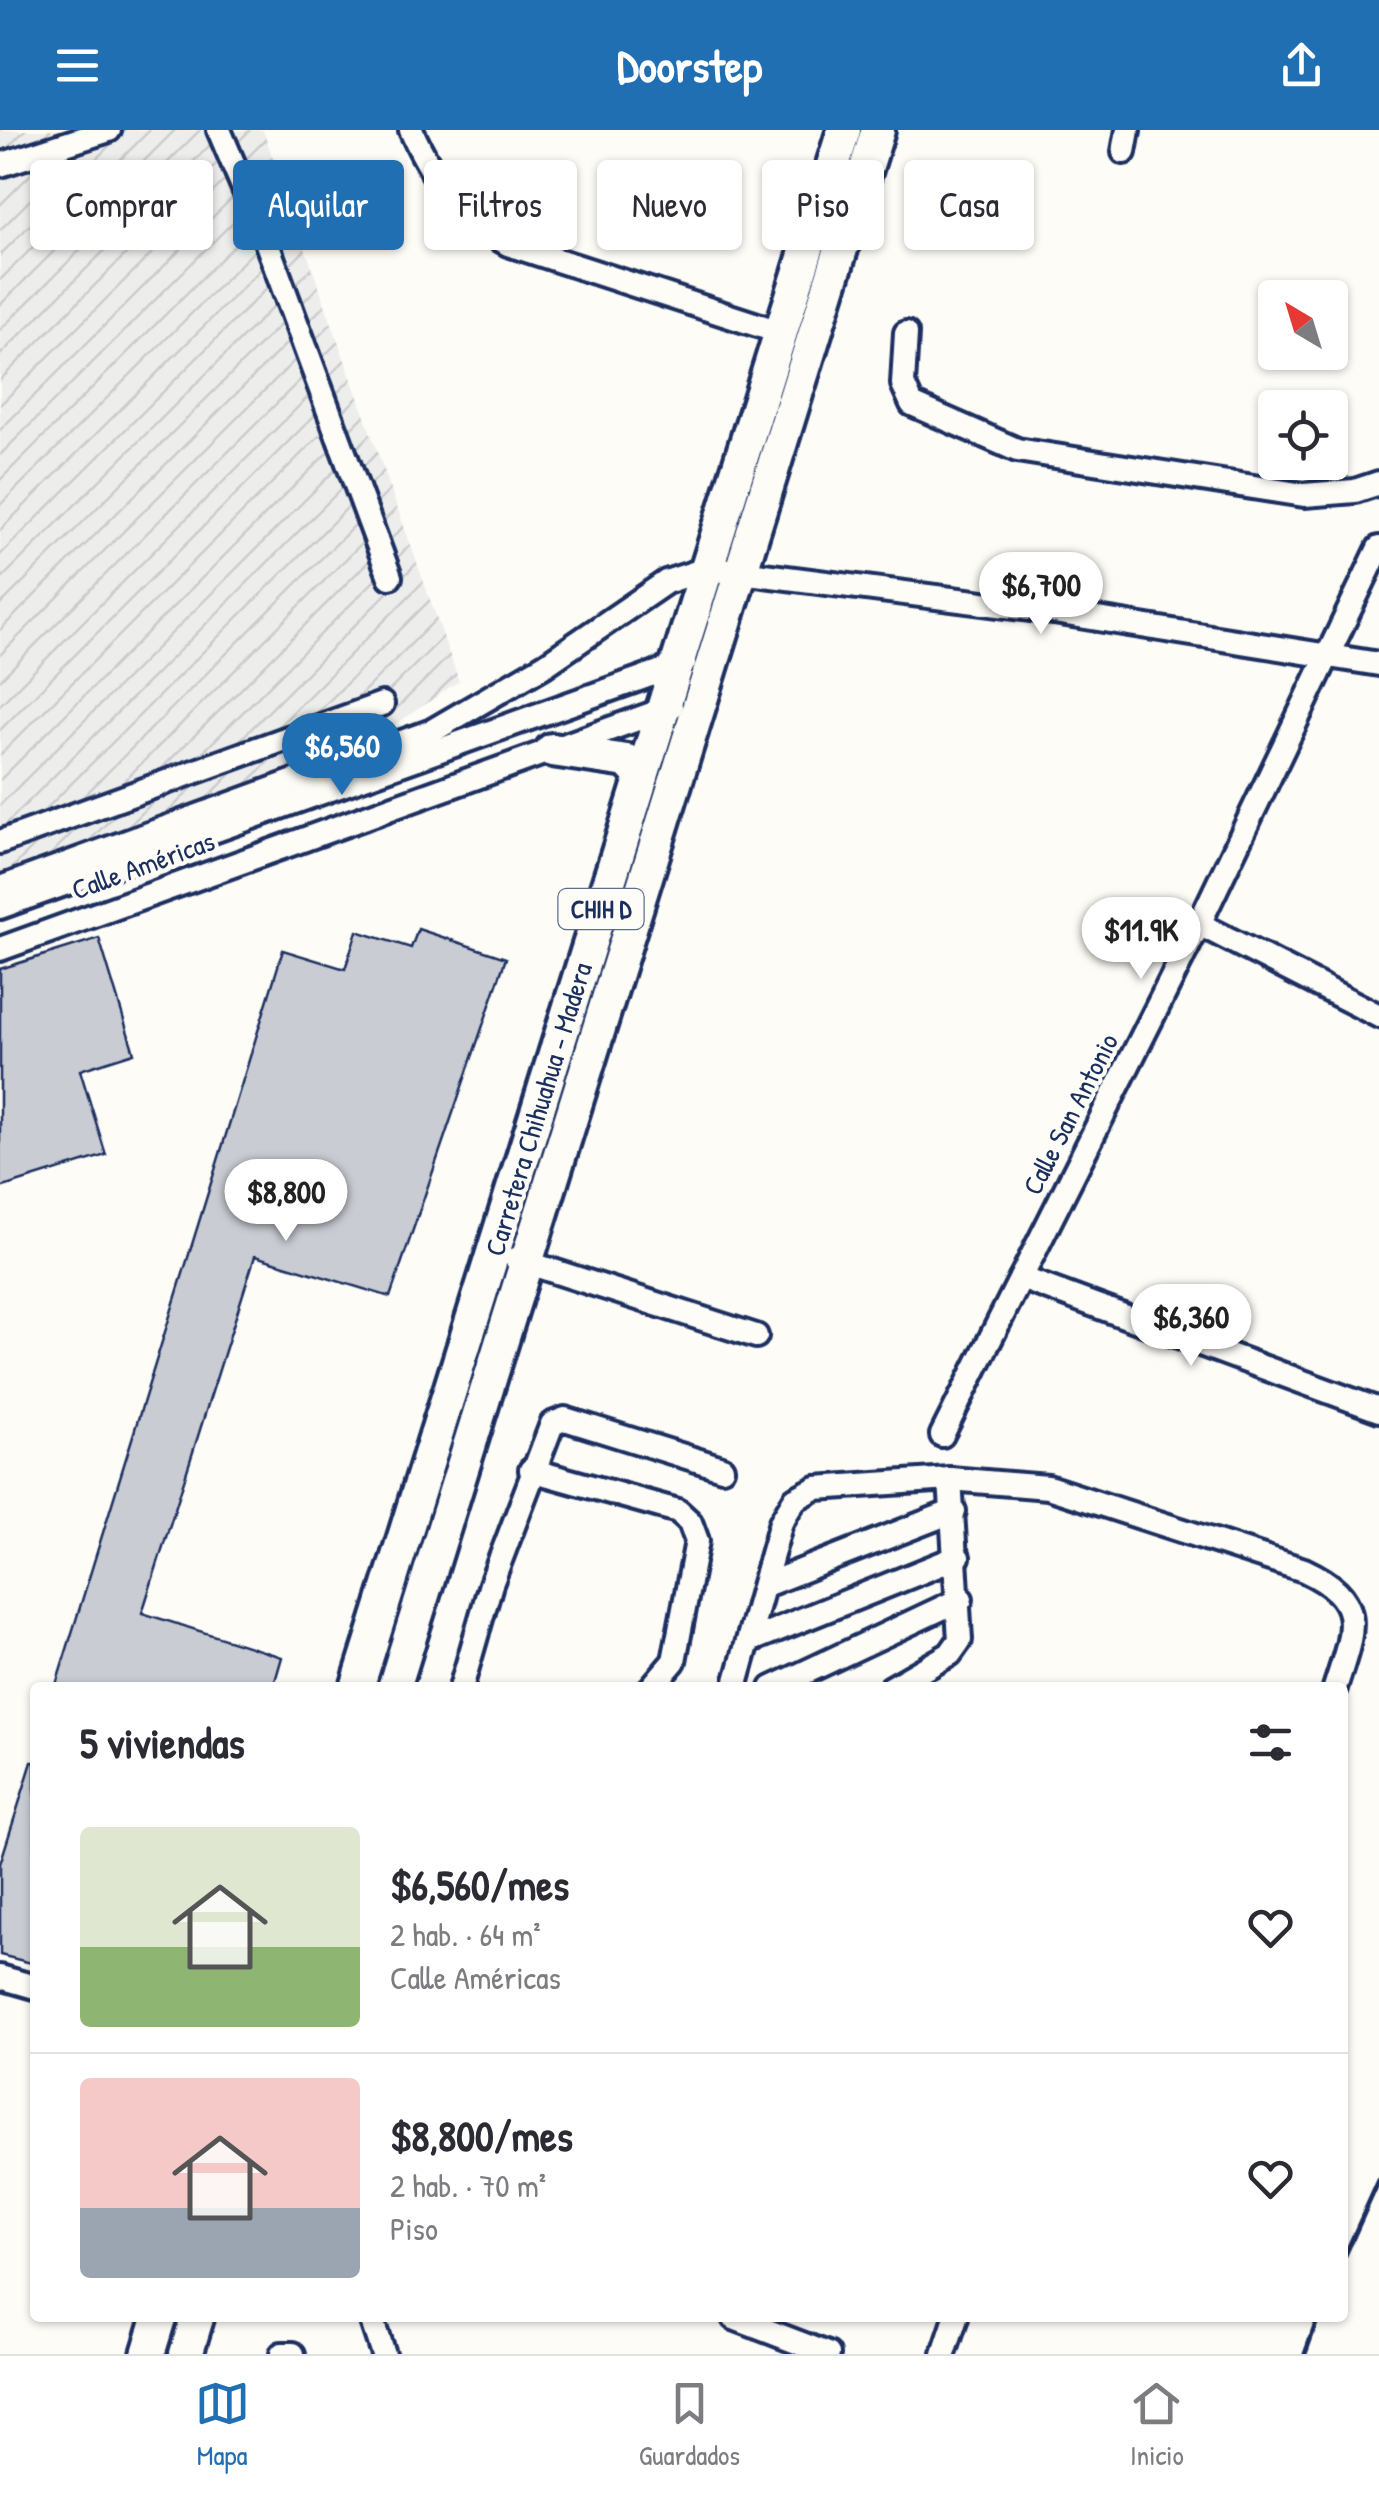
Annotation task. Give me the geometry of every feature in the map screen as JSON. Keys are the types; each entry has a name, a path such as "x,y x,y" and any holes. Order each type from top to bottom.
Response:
{"highway":[{"name":"Carretera Chihuahua - Madera","path":"360,1682 844,130"},
{"name":"Carretera Chihuahua - Madera","path":"396,1682 878,130"},
{"path":"552,750 627,761 642,777"},
{"path":"430,1449 449,1460 470,1449"},
{"path":"412,1507 433,1504 447,1520"},
{"path":"148,2354 158,2322"},
{"path":"186,2354 197,2322"}],"street":[{"path":"0,165 109,130"},
{"path":"218,130 266,240 390,577"},
{"path":"411,130 445,193 482,229 508,244 779,332"},
{"path":"906,333 903,384 912,404 992,442 1304,495 1355,491 1379,483"},
{"name":"Calle San Antonio","path":"942,1435 1199,924 1379,548"},
{"path":"0,888 432,731 544,665 666,582 708,568 1054,612 1379,664"},
{"path":"0,907 716,652"},
{"name":"Calle Américas","path":"0,949 702,696"},
{"path":"0,842 382,704"},
{"path":"1199,924 1379,1016"},
{"path":"493,1253 756,1336"},
{"path":"1021,1278 1379,1410"},
{"path":"463,1682 478,1622 547,1431 566,1419 722,1468"},
{"path":"531,1470 678,1511 690,1522 697,1541 674,1661 655,1682"},
{"path":"901,1682 950,1654 960,1640 958,1557 950,1479"},
{"path":"738,1682 787,1508 804,1492 950,1479 1048,1487 1304,1570 1331,1583 1344,1596 1352,1637 1337,1682"},
{"path":"765,1584 954,1511"},
{"path":"749,1641 958,1557"},
{"path":"785,1682 960,1599"},
{"path":"0,1977 30,1985"},
{"path":"372,2322 383,2354"},
{"path":"744,2322 828,2354"},
{"path":"944,2354 955,2322"},
{"path":"282,2354 294,2354"}],"shaded area":[{"path":"0,130 263,130 274,160 233,160 233,250 306,250 459,681 367,744 0,873"}],"building":[{"path":"418,929 506,958 390,1297 255,1256 142,1613 282,1657 275,1682 57,1682 283,950 345,969 357,931 411,948"},
{"path":"99,938 134,1053 80,1070 106,1155 0,1188 0,969"},
{"path":"30,1768 30,1963 0,1955 0,1864"}],"railway":[{"path":"1348,2249 1379,2180"},
{"path":"1305,2354 1317,2322"}]}
